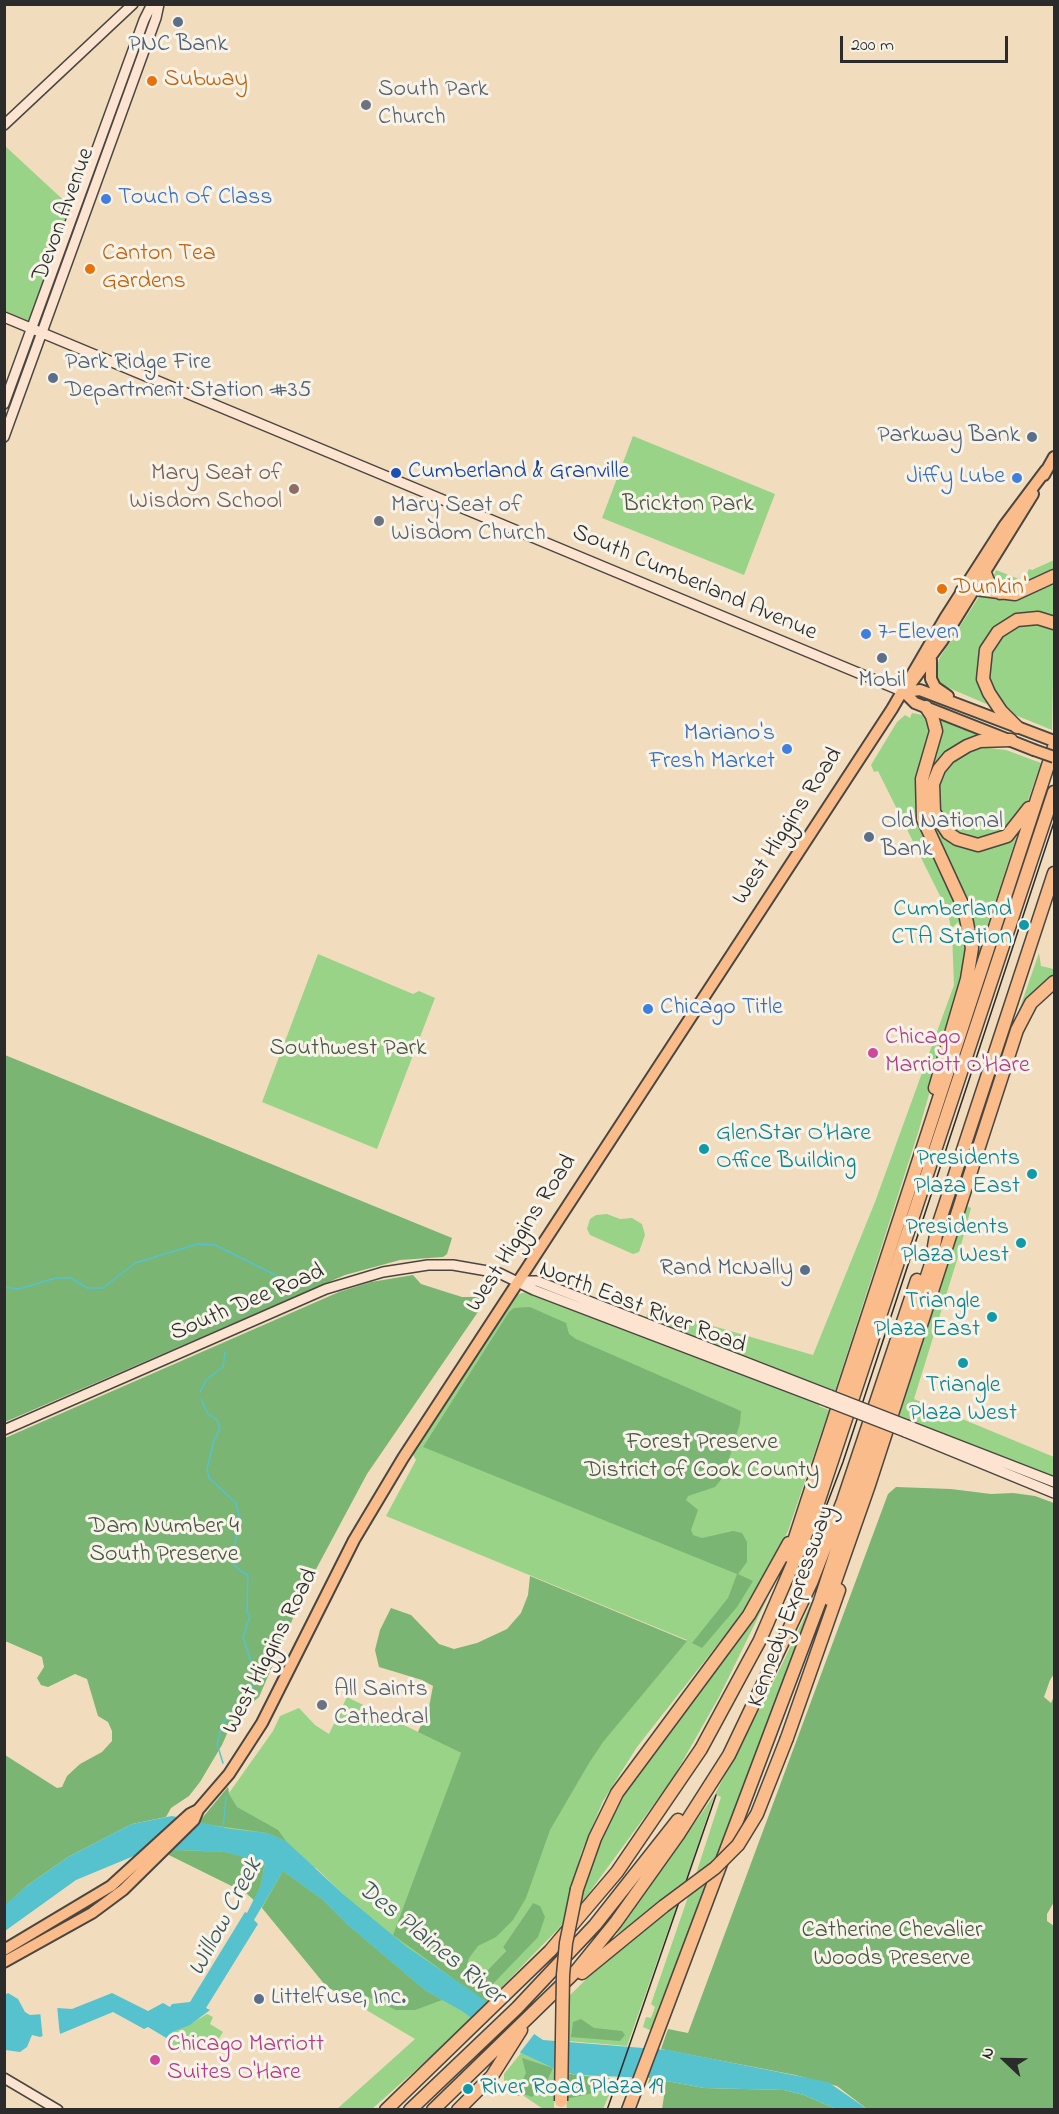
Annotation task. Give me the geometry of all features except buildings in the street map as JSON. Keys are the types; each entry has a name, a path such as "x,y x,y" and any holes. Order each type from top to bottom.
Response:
{"highway":[{"path":"985,573 988,581 1000,593"},
{"path":"962,591 975,589 1000,593 1021,592 1054,576"},
{"path":"1017,727 1000,711 988,693 983,679 986,650 998,632 1017,620 1038,618 1054,623"},
{"path":"903,1212 972,958 971,936 964,908 923,819 922,779 936,731 932,716 926,707"},
{"path":"1011,740 980,741 967,746 949,757 939,769 933,784 932,804 937,819 948,833 957,839 978,845 1007,836 1025,815 1046,772"},
{"path":"728,1700 734,1678 785,1567 1054,747"},
{"path":"386,2109 504,1998 550,1951 617,1872 674,1792 728,1700 779,1598 814,1515 1054,792"},
{"name":"Kennedy Expressway","path":"629,2109 824,1590 931,1264 937,1228 1054,873"},
{"path":"735,1827 817,1629 869,1485 1017,1030 1031,1003 1054,982"},
{"path":"554,1994 616,1922 694,1812 729,1755 771,1671 811,1583 843,1501 923,1261 937,1228"},
{"path":"433,2109 554,1994 715,1868 738,1845 760,1808 787,1738 836,1602 869,1485"},
{"path":"561,2105 563,1975 577,1888 595,1838 617,1793 749,1615 780,1562 806,1500"},
{"path":"410,2109 517,2008 595,1925 668,1834 720,1759 771,1671"},
{"path":"458,2109 482,2087 502,2061 529,2016"},
{"path":"427,2109 480,2064"}],"main road":[{"name":"West Higgins Road","path":"4,1962 92,1913 123,1890 229,1774 250,1743 354,1540 403,1458 516,1281 903,692 931,656 975,589 1054,457"},
{"name":"West Higgins Road","path":"903,692 962,591 1022,500 1046,470"},
{"path":"931,656 929,670 935,687 961,705"},
{"path":"903,692 920,690 1054,741"},
{"path":"903,692 915,703 1054,757"},
{"name":"West Higgins Road","path":"4,1950 96,1897 153,1856"}],"street":[{"path":"4,125 133,4"},
{"name":"Devon Avenue","path":"4,404 144,20 152,4"},
{"name":"Devon Avenue","path":"4,437 156,18 159,4"},
{"name":"South Cumberland Avenue","path":"4,317 903,692"},
{"name":"South Dee Road","path":"4,1430 326,1289 383,1272 405,1267 453,1265 499,1273 516,1281"},
{"name":"North East River Road","path":"516,1281 1054,1482"},
{"name":"North East River Road","path":"906,1428 1054,1493"},
{"path":"4,2078 58,2109"}],"green space":[{"path":"4,145 72,208 29,321 5,311"},
{"name":"Brickton Park","path":"633,436 775,494 744,575 602,518"},
{"path":"1054,560 1054,572 1023,588 1002,589 992,579 996,570 1024,581 1029,569 1032,570"},
{"path":"1054,580 1054,619 1018,615 992,630 984,642 977,671 980,685 991,706 942,685 936,674 939,659 982,592"},
{"path":"1040,623 1054,629 1052,730 1015,715 998,701 988,677 989,650 996,640 1017,625"},
{"path":"912,713 923,715 931,727 918,781 916,807 921,827 960,908 968,957 918,1133 835,1391 648,1320 646,1316 651,1308 813,1355 875,1202 954,985 952,933 962,930 958,922 951,929 948,912 878,771 874,772 871,765 897,722 905,715 910,718"},
{"path":"940,719 985,737 954,747 927,807 931,819 941,833 976,849 997,846 1018,832 975,964 976,948 927,814 925,781 941,730"},
{"path":"980,747 1006,750 1041,763 1026,806 1005,833 973,841 949,829 936,803 941,773 964,751"},
{"path":"1039,953 1041,966 1054,969 1054,976 1041,986 1017,1016"},
{"name":"Southwest Park","path":"318,954 413,994 419,991 435,998 377,1149 262,1102"},
{"path":"5,1055 452,1238 447,1254 443,1257 400,1260 345,1275 5,1422"},
{"path":"967,1206 971,1208 957,1260 914,1399 1054,1457 1054,1478 899,1416"},
{"path":"607,1214 620,1219 632,1218 642,1224 645,1235 639,1252 633,1254 590,1235 587,1229 590,1219 596,1215"},
{"name":"Dam Number 4 South Preserve","path":"413,1275 421,1284 462,1297 479,1297 483,1301 482,1306 367,1474 306,1588 259,1697 234,1718 222,1745 200,1782 189,1796 171,1808 166,1817 132,1824 68,1857 28,1885 5,1906 5,1755 57,1788 62,1787 67,1776 80,1764 102,1752 112,1741 112,1731 108,1722 98,1716 87,1679 75,1674 48,1687 41,1685 37,1678 44,1667 42,1657 5,1641 5,1438 339,1292 371,1282"},
{"name":"Forest Preserve District of Cook County","path":"529,1291 819,1403 819,1406 829,1410 788,1531 757,1589 736,1621 637,1747 603,1801 581,1853 563,1924 455,2035 372,2109 337,2109 415,2039 326,1986 272,1917 246,1893 167,1854 200,1822 228,1787 229,1793 273,1731 280,1716 299,1708 315,1725 329,1734 347,1697 461,1753 687,1640 386,1516 416,1460 412,1453 516,1295","holes":["231,1853 316,1868 344,1895 256,1858","533,1903 489,1987 482,1976 506,1951 503,1947"]},
{"path":"530,1307 566,1323 569,1334 576,1339 741,1411 740,1423 724,1476 715,1487 688,1496 686,1500 698,1510 691,1530 693,1535 702,1538 733,1531 742,1533 747,1542 747,1562 738,1574 753,1581 737,1607 702,1648 692,1643 728,1598 737,1574 423,1447 509,1312 514,1308"},
{"name":"Catherine Chevalier Woods Preserve","path":"896,1487 951,1489 991,1494 1013,1493 1035,1496 1054,1503 1054,1674 1044,1697 1051,1703 1054,1696 1054,1902 1047,1914 1047,1921 1054,1926 1054,2109 867,2109 837,2086 795,2075 661,2049 668,2029 688,2033 888,1494"},
{"path":"530,1576 687,1641 603,1742 589,1763 550,1830 526,1898 513,1920 496,1937 478,1946 469,1958 467,1964 470,1970 482,1976 506,1951 503,1947 533,1903 540,1906 545,1917 538,1937 489,1988 495,1996 487,2003 393,1935 461,1753 418,1732 429,1707 433,1686 422,1680 379,1667 375,1650 380,1630 391,1608 411,1615 439,1644 454,1649 477,1643 507,1629 521,1613 528,1595"},
{"path":"768,1597 719,1697 673,1778 578,1908 594,1855 630,1784 734,1647"},
{"path":"814,1597 715,1864 694,1880 721,1797 715,1794 776,1677"},
{"path":"228,1787 229,1794 237,1807 278,1830 286,1841 267,1833 198,1823"},
{"path":"715,1794 683,1888 616,1935"},
{"path":"172,1850 225,1852 265,1862 261,1885 254,1900 246,1893 167,1854"},
{"path":"283,1871 323,1900 348,1925 426,1991 442,2000 415,2010 396,2010 364,1995 356,1995 350,2000 326,1986 262,1908"},
{"path":"708,1883 658,2009 652,2031 643,2027 646,2017 651,2018 655,2007 651,2004 688,1897"},
{"path":"677,1905 627,2046 567,2041 568,1997 609,1957"},
{"path":"207,2014 213,2017 210,2024 223,2032 215,2045 207,2044 205,2048 198,2047 183,2053 168,2043 171,2032"},
{"path":"581,2019 594,2028 622,2031 625,2035 620,2041 571,2037 573,2022"},
{"path":"521,2053 555,2069 554,2109 543,2109 524,2096 516,2096 504,2082 504,2074"},
{"path":"522,2058 553,2068 547,2081 532,2097 521,2093 519,2088 526,2073"},
{"path":"567,2073 616,2079 612,2089 566,2099"},
{"path":"650,2078 704,2088 784,2090 804,2095 836,2109 662,2109 665,2090 647,2086"},
{"path":"616,2079 603,2109 567,2109 566,2099"}],"water":[{"path":"172,1816 230,1829 267,1833 286,1841 344,1895 407,1947 543,2040 668,2050 828,2082 867,2109 836,2109 804,2095 784,2090 704,2088 650,2078 576,2075 555,2069 521,2053 462,2011 426,1991 348,1925 323,1900 283,1871 254,1920 258,1924 206,2008 210,2010 190,2025 172,2032 168,2039 148,2027 144,2029 113,2012 60,2034 59,2030 40,2037 32,2035 27,2047 20,2052 5,2050 5,1995 8,1993 18,1999 25,2012 30,2015 57,2013 57,2008 72,2009 112,1993 148,2011 163,2003 170,2007 172,2004 190,2002 245,1912 247,1913 261,1885 265,1863 225,1852 183,1850 141,1853 76,1880 5,1931 4,1906 28,1885 68,1857 132,1824"}],"pier":[{"path":"489,2001 535,2033 518,2055 469,2020"},
{"path":"57,2005 60,2037 57,2034 43,2040 40,2011 54,2010"}],"waterway":[{"path":"4,1287 19,1289 56,1278 71,1278 87,1288 103,1288 135,1263 198,1244 215,1245 283,1279 300,1280 316,1273"},
{"path":"200,1392 206,1380 223,1367 225,1352"},
{"path":"201,1399 208,1414 217,1420 220,1429 214,1440 207,1469 209,1478 236,1503 240,1520 231,1561 248,1575 247,1612 250,1616 243,1637 256,1675 254,1685 222,1724 217,1744 223,1763"},
{"path":"223,1829 226,1797"}],"railway":[{"path":"795,1588 843,1462 1054,822"},
{"path":"607,2110 716,1795"}],"place":[{"name":"PNC Bank","path":"178,22"},
{"name":"Subway","path":"152,81"},
{"name":"South Park Church","path":"366,105"},
{"name":"Touch Of Class","path":"106,199"},
{"name":"Canton Tea Gardens","path":"90,269"},
{"name":"Park Ridge Fire Department Station #35","path":"53,378"},
{"name":"Parkway Bank","path":"1032,437"},
{"name":"Cumberland & Granville","path":"396,473"},
{"name":"Jiffy Lube","path":"1017,478"},
{"name":"Mary Seat of Wisdom School","path":"294,489"},
{"name":"Mary Seat of Wisdom Church","path":"379,521"},
{"name":"Dunkin'","path":"942,589"},
{"name":"7-Eleven","path":"866,634"},
{"name":"Mobil","path":"882,658"},
{"name":"Mariano's Fresh Market","path":"787,749"},
{"name":"Old National Bank","path":"869,837"},
{"name":"Cumberland CTA Station","path":"1024,925"},
{"name":"Chicago Title","path":"648,1009"},
{"name":"Chicago Marriott O'Hare","path":"873,1053"},
{"name":"GlenStar O’Hare Office Building","path":"704,1149"},
{"name":"Presidents Plaza East","path":"1032,1174"},
{"name":"Presidents Plaza West","path":"1021,1243"},
{"name":"Rand McNally","path":"805,1270"},
{"name":"Triangle Plaza East","path":"992,1317"},
{"name":"Triangle Plaza West","path":"963,1363"},
{"name":"All Saints Cathedral","path":"322,1705"},
{"name":"Littelfuse, Inc.","path":"259,1999"},
{"name":"Chicago Marriott Suites O'Hare","path":"155,2060"},
{"name":"River Road Plaza 19","path":"468,2089"}],"water label":[{"name":"Willow Creek","path":"227,1918"},
{"name":"Des Plaines River","path":"430,1944"}]}
